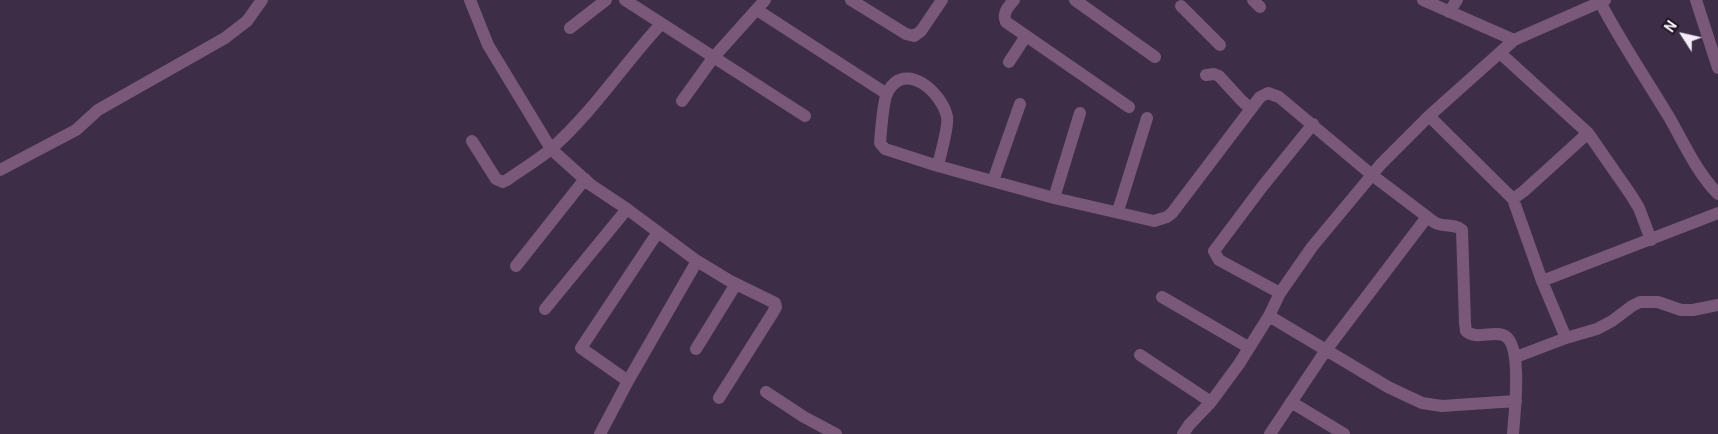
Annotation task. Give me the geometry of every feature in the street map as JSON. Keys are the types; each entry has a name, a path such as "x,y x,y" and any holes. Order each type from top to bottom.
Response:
{"street":[{"path":"0,170 76,130 98,110 225,38 247,21 262,0"},
{"path":"470,0 488,45 551,149 584,179 697,261 736,284 769,298 776,305 719,398"},
{"path":"570,28 606,0"},
{"path":"625,0 805,116"},
{"path":"852,0 906,34 914,36 920,31 942,0"},
{"path":"1014,0 1005,13 1006,22 1129,106"},
{"path":"1074,0 1156,56"},
{"path":"1423,0 1514,40"},
{"path":"1449,12 1457,0"},
{"path":"1696,0 1718,68"},
{"path":"1186,433 1212,402 1239,364 1269,316 1280,293 1312,247 1372,175 1430,116 1514,40 1603,1 1616,32 1707,183 1718,194"},
{"path":"682,101 713,58 761,5 887,94"},
{"path":"1180,6 1220,45"},
{"path":"472,141 496,178 503,182 551,149 591,108 638,49 661,24"},
{"path":"1009,62 1026,36"},
{"path":"1500,53 1588,134 1632,195 1651,240"},
{"path":"1206,75 1214,74 1219,76 1242,102 1250,108"},
{"path":"938,166 948,118 942,105 922,83 909,77 898,80 887,94 880,143 882,147 889,151 938,166 1054,198 1154,221 1167,217 1172,213 1250,108 1264,94 1272,94 1279,97 1372,175 1427,217 1441,226 1460,227 1464,233 1466,331 1471,335 1489,334 1505,336 1511,343 1516,357 1516,401 1513,434"},
{"path":"993,181 1020,104"},
{"path":"1054,198 1080,114"},
{"path":"1430,116 1513,199 1542,280 1566,338"},
{"path":"1118,212 1147,118"},
{"path":"1280,293 1219,260 1214,251 1313,124"},
{"path":"1513,199 1524,192 1588,134"},
{"path":"516,266 584,179"},
{"path":"545,309 627,209"},
{"path":"1542,280 1718,213"},
{"path":"1270,434 1326,350 1427,217"},
{"path":"628,381 581,348 658,232"},
{"path":"600,434 697,261"},
{"path":"696,349 736,284"},
{"path":"1162,297 1248,347"},
{"path":"1516,357 1566,338 1597,329 1640,302 1658,302 1681,310 1693,310 1718,305"},
{"path":"1269,316 1388,387 1422,403 1442,406 1516,401"},
{"path":"1140,355 1212,402"},
{"path":"766,392 804,417 836,434"},
{"path":"1291,402 1344,434"}]}
